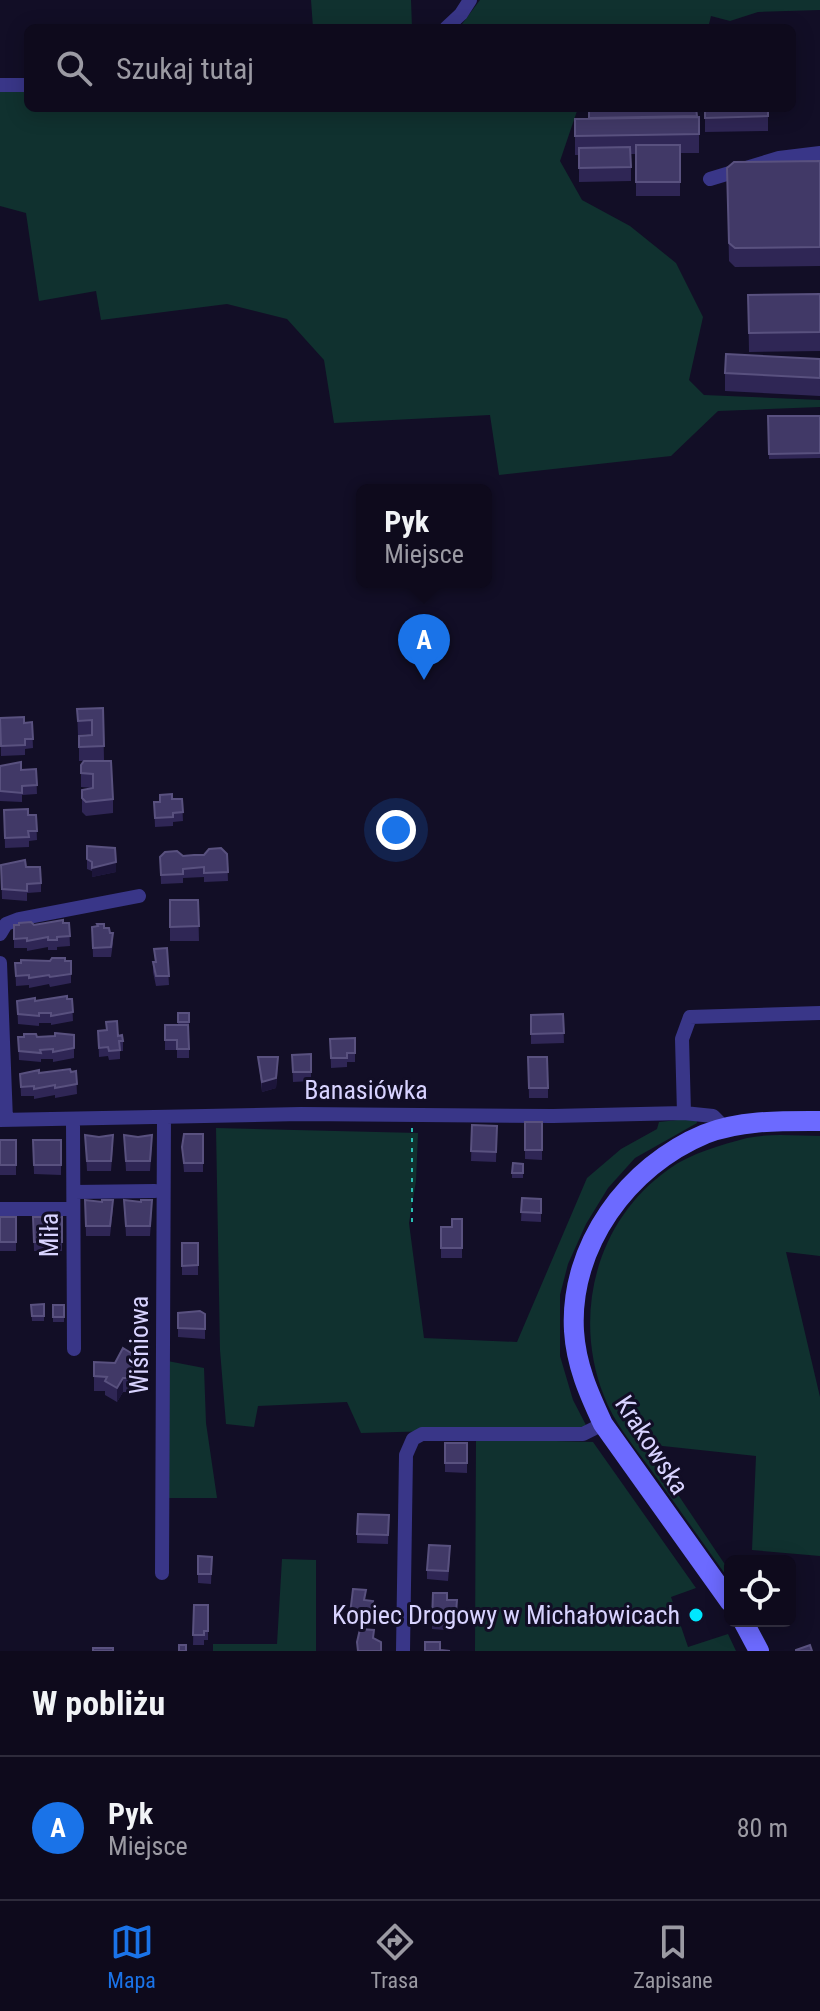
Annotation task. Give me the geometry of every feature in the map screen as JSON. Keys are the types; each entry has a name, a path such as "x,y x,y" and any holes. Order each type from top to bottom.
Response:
{"main road":[{"name":"Krakowska","path":"724,1594 603,1424 582,1374 574,1330 581,1275 594,1237 625,1190 675,1149 725,1128 759,1123 820,1121"},
{"path":"746,1627 759,1651"}],"street":[{"path":"450,24 470,0"},
{"path":"0,85 24,85"},
{"path":"710,179 779,158 820,153"},
{"path":"0,934 6,924 19,919 139,896"},
{"path":"0,963 3,1120"},
{"path":"684,1113 682,1039 690,1017 820,1013"},
{"name":"Banasiówka","path":"3,1120 73,1121 301,1114 553,1116 684,1113 713,1116 725,1128"},
{"name":"Wiśniowa","path":"162,1573 164,1117"},
{"name":"Miła","path":"73,1121 74,1349"},
{"path":"74,1192 155,1191"},
{"path":"0,1209 73,1209"},
{"path":"403,1651 406,1455 413,1439 422,1434 583,1434 603,1424"}],"path":[{"path":"411,1115 412,1228"}],"green space":[{"path":"311,0 411,0 412,24 313,24"},
{"path":"480,0 820,0 820,10 758,12 730,21 711,16 709,24 462,24"},
{"path":"0,90 24,91 24,112 577,112 560,161 582,200 630,226 676,263 703,317 689,380 704,395 820,400 820,407 718,411 671,456 499,475 490,415 334,423 324,360 287,319 227,304 101,320 96,291 39,301 26,213 0,206"},
{"path":"696,1118 697,1123 635,1158 608,1188 586,1224 568,1264 560,1295 560,1356 573,1400 587,1427 361,1433 347,1402 258,1406 254,1427 226,1424 220,1350 216,1128 418,1133 416,1181 409,1223 424,1338 517,1342 587,1178 621,1149 657,1129 659,1122"},
{"path":"820,1136 820,1256 786,1252 820,1397 820,1556 752,1550 756,1456 644,1444 724,1563 724,1573 624,1433 608,1405 595,1365 590,1334 591,1302 597,1271 608,1242 644,1190 687,1158 747,1138"},
{"path":"157,1359 204,1368 206,1423 217,1498 157,1498"},
{"path":"476,1439 593,1442 696,1588 671,1597 688,1647 728,1634 736,1651 475,1651"},
{"path":"282,1559 316,1560 316,1651 213,1651 213,1644 277,1644"}],"building":[{"path":"589,112 696,112 697,116 589,118"},
{"path":"705,112 768,112 768,116 705,118"},
{"path":"699,117 699,134 575,136 575,119"},
{"path":"636,145 680,145 680,182 636,182"},
{"path":"630,147 631,167 579,168 579,148"},
{"path":"820,161 820,247 735,248 729,243 727,168 734,162"},
{"path":"820,294 820,332 749,333 748,295"},
{"path":"726,354 820,359 820,378 725,373"},
{"path":"768,416 820,416 820,453 769,454"},
{"path":"103,708 104,746 79,747 79,736 92,735 92,720 78,721 77,709"},
{"path":"24,717 24,723 32,722 33,739 25,739 25,745 1,746 0,718"},
{"path":"84,761 111,761 113,799 86,802 82,798 82,790 93,788 93,774 81,773"},
{"path":"21,762 21,770 36,769 37,785 22,786 22,793 0,791 0,766"},
{"path":"172,794 172,799 182,799 183,812 173,813 173,817 155,818 154,802 160,802 160,795"},
{"path":"28,809 28,815 36,815 37,831 28,831 29,837 5,838 4,810"},
{"path":"87,846 115,848 116,862 92,868 92,862 87,859"},
{"path":"221,848 227,854 228,872 204,873 204,867 183,869 183,874 161,875 160,857 165,852 177,851 183,856 204,855 209,849"},
{"path":"25,860 26,867 40,867 41,883 27,884 27,891 2,889 1,865"},
{"path":"170,900 198,900 199,926 170,927"},
{"path":"63,920 63,923 69,923 70,936 57,937 57,940 48,940 48,937 27,941 27,938 14,939 14,925 19,923 31,922 34,925"},
{"path":"104,924 104,928 109,928 113,933 111,947 93,948 92,927"},
{"path":"167,948 169,976 156,976 154,949"},
{"path":"52,958 71,961 71,974 29,978 29,975 16,976 15,963 21,963 21,960 50,961"},
{"path":"67,996 67,999 72,999 73,1012 51,1016 51,1013 39,1013 39,1016 18,1014 17,1001"},
{"path":"178,1013 189,1013 189,1022 178,1022"},
{"path":"563,1014 564,1033 531,1034 531,1015"},
{"path":"117,1021 118,1036 122,1035 123,1041 119,1041 120,1050 99,1048 98,1031 107,1030 106,1022"},
{"path":"165,1025 188,1025 189,1049 177,1049 177,1040 165,1040"},
{"path":"55,1033 74,1035 74,1048 53,1052 53,1049 40,1050 41,1053 19,1051 18,1037 24,1037 24,1034 36,1034 37,1037 55,1036"},
{"path":"355,1038 355,1053 347,1053 347,1058 331,1058 330,1039"},
{"path":"311,1054 311,1072 293,1072 292,1055"},
{"path":"258,1057 278,1057 276,1078 262,1082"},
{"path":"528,1057 547,1057 548,1088 529,1088"},
{"path":"70,1069 71,1072 76,1071 77,1084 55,1088 55,1085 34,1089 34,1086 21,1087 20,1074"},
{"path":"525,1122 542,1122 542,1150 525,1150"},
{"path":"472,1125 497,1126 496,1152 471,1151"},
{"path":"184,1134 203,1134 203,1163 184,1163"},
{"path":"85,1135 113,1135 111,1161 87,1161"},
{"path":"124,1135 152,1135 150,1161 126,1161"},
{"path":"0,1140 16,1140 16,1165 0,1165"},
{"path":"33,1140 61,1140 61,1165 34,1165"},
{"path":"513,1163 523,1164 523,1173 512,1173"},
{"path":"522,1198 541,1199 541,1213 521,1212"},
{"path":"85,1200 113,1200 110,1226 86,1226"},
{"path":"124,1200 152,1200 150,1226 126,1226"},
{"path":"0,1217 16,1217 16,1242 0,1242"},
{"path":"33,1217 62,1217 62,1242 34,1242"},
{"path":"452,1219 462,1219 462,1248 441,1248 441,1227 452,1227"},
{"path":"182,1243 198,1243 198,1265 182,1266"},
{"path":"44,1304 44,1316 32,1316 31,1305"},
{"path":"53,1305 64,1305 64,1317 53,1317"},
{"path":"200,1311 205,1314 205,1329 178,1328 178,1313"},
{"path":"123,1348 136,1356 131,1364 140,1364 140,1378 123,1378 117,1388 105,1381 107,1377 94,1376 94,1362 115,1363"},
{"path":"445,1443 467,1443 467,1463 445,1463"},
{"path":"358,1514 389,1515 388,1535 357,1534"},
{"path":"429,1545 450,1546 448,1571 427,1570"},
{"path":"198,1556 212,1557 211,1574 198,1574"},
{"path":"353,1589 366,1590 364,1600 373,1601 370,1616 350,1614"},
{"path":"433,1593 447,1593 447,1600 457,1600 456,1613 447,1612 446,1620 432,1620"},
{"path":"194,1605 208,1605 208,1631 204,1631 204,1635 193,1635"},
{"path":"360,1629 374,1630 373,1638 381,1642 381,1651 358,1651"},
{"path":"425,1642 440,1642 440,1650 450,1651 425,1651"},
{"path":"179,1645 186,1645 186,1651 179,1651"},
{"path":"810,1645 812,1651 796,1651 796,1650"},
{"path":"93,1648 113,1648 113,1651 93,1651"}],"place":[{"name":"Pyk","path":"424,680"},
{"name":"Kopiec Drogowy w Michałowicach","path":"696,1615"}]}
